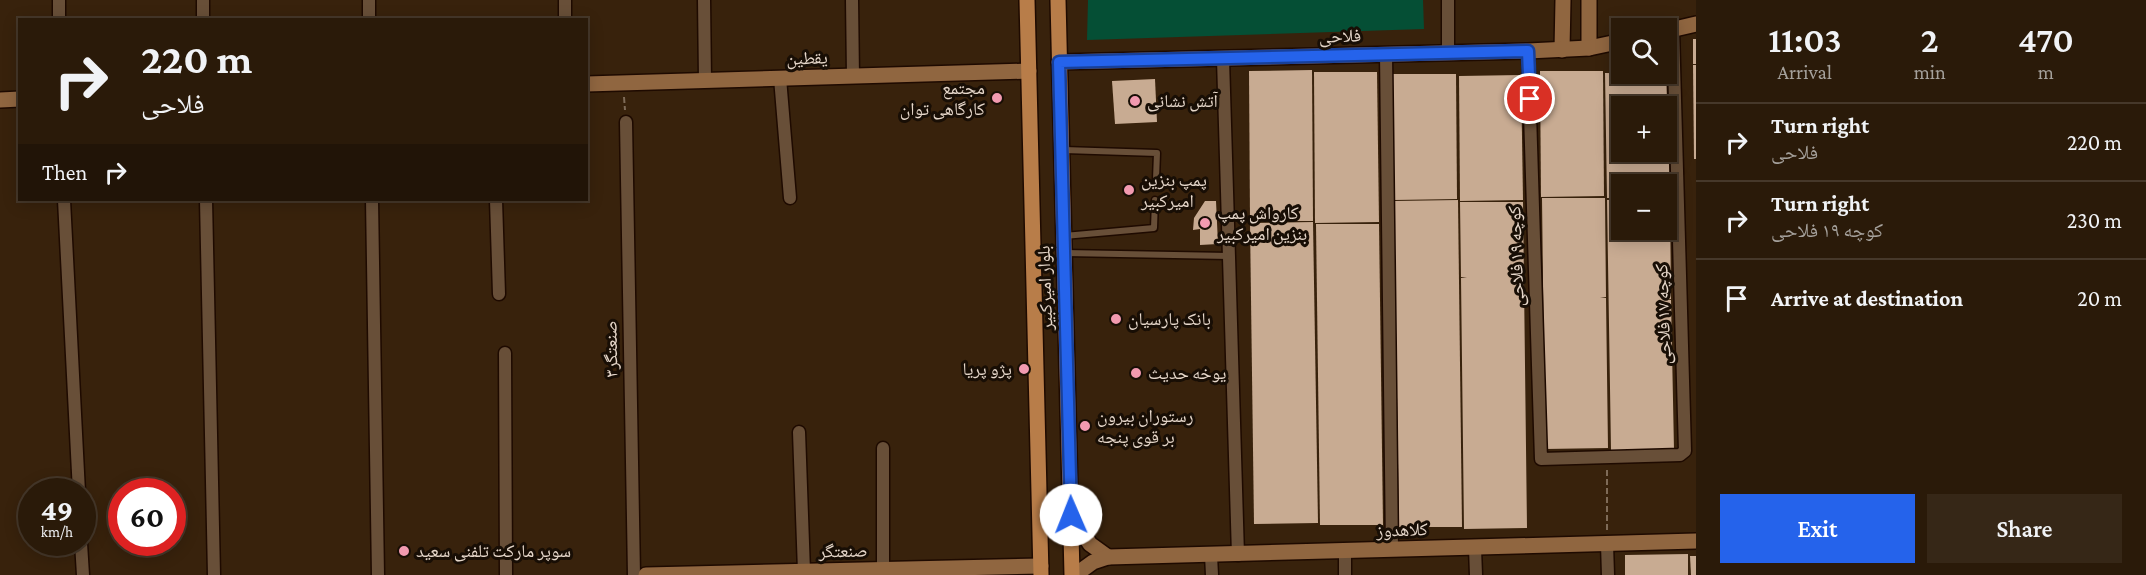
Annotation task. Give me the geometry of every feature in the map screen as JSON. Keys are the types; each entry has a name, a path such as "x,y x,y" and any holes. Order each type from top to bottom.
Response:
{"main road":[{"name":"بلوار امیرکبیر","path":"1027,0 1041,570"},
{"name":"بلوار امیرکبیر","path":"1058,0 1073,575"}],"street":[{"path":"59,0 59,18"},
{"path":"203,0 203,18"},
{"path":"369,0 369,18"},
{"path":"565,0 565,18"},
{"path":"705,0 705,80"},
{"path":"852,0 853,76"},
{"path":"1448,0 1448,52"},
{"path":"1562,50 1563,0"},
{"path":"1589,0 1589,48"},
{"path":"1677,28 1696,24"},
{"name":"فلاحی","path":"1059,62 1562,50 1611,43"},
{"name":"کوچه ۱۹ فلاحی","path":"1528,51 1541,459 1607,458"},
{"path":"1386,54 1392,550"},
{"path":"1223,59 1238,555"},
{"name":"یقطین","path":"588,84 1029,71"},
{"path":"780,78 790,198"},
{"name":"کوچه ۱۷ فلاحی","path":"1607,458 1684,454 1672,84"},
{"path":"0,100 18,99"},
{"name":"صنعتگر۳","path":"626,122 634,575"},
{"path":"64,201 78,478"},
{"path":"206,201 214,575"},
{"path":"372,201 378,575"},
{"path":"496,201 498,294"},
{"path":"505,353 506,575"},
{"path":"799,432 804,571"},
{"path":"879,571 883,448"},
{"path":"1071,515 1090,544 1108,557"},
{"name":"کلاهدوز","path":"1073,575 1093,562 1108,557 1696,541"},
{"path":"1607,544 1608,575"},
{"path":"1475,548 1476,575"},
{"path":"1345,551 1346,575"},
{"path":"1211,555 1212,575"},
{"path":"82,556 83,575"},
{"name":"صنعتگر","path":"646,575 804,571 1041,570"}],"lane":[{"path":"1061,150 1157,153 1156,179"},
{"path":"1063,236 1154,228 1155,200"},
{"path":"1064,253 1229,256"}],"path":[{"path":"623,82 626,122"},
{"path":"1607,458 1607,544"}],"green space":[{"path":"1088,0 1423,0 1424,29 1087,40"}],"building":[{"path":"1693,39 1696,39 1696,64 1693,64"},
{"path":"1693,65 1696,65 1696,159 1694,159"},
{"path":"1312,70 1313,221 1250,221 1249,71"},
{"path":"1540,71 1603,71 1604,196 1541,197"},
{"path":"1314,72 1377,72 1379,222 1315,223"},
{"path":"1605,73 1611,73 1611,84 1666,84 1667,96 1611,96 1611,162 1669,162 1669,174 1611,174 1611,198 1607,198"},
{"path":"1393,74 1456,74 1457,199 1394,200"},
{"path":"1521,75 1523,200 1460,201 1459,76"},
{"name":"آتش نشانی","path":"1155,79 1157,122 1115,124 1112,81"},
{"path":"1542,198 1605,198 1606,297 1600,298 1606,298 1608,448 1545,449"},
{"path":"1458,200 1462,527 1399,527 1394,201"},
{"path":"1607,200 1611,200 1611,240 1670,240 1671,299 1665,300 1671,300 1674,450 1611,450"},
{"name":"کارواش پمپ بنزین امیرکبیر","path":"1205,201 1216,201 1218,244 1200,245 1200,229 1193,230 1194,218"},
{"path":"1460,202 1523,202 1527,528 1464,529 1461,278 1467,277 1461,277"},
{"path":"1313,222 1318,523 1254,524 1250,223"},
{"path":"1316,224 1379,224 1383,525 1320,525"},
{"path":"1688,554 1688,575 1625,575 1625,555"},
{"path":"1690,556 1696,556 1696,575 1691,575"}],"place":[{"name":"مجتمع کارگاهی توان","path":"997,98"},
{"name":"آتش نشانی","path":"1135,101"},
{"name":"پمپ بنزین امیرکبیر","path":"1129,190"},
{"name":"کارواش پمپ بنزین امیرکبیر","path":"1205,223"},
{"name":"بانک پارسیان","path":"1116,319"},
{"name":"پژو پریا","path":"1024,369"},
{"name":"یوخه حدیث","path":"1136,373"},
{"name":"رستوران بیرون بر قوی پنجه","path":"1085,426"},
{"name":"سوپر مارکت تلفنی سعید","path":"404,551"}],"route":[{"path":"1071,515 1059,62 1528,51 1530,99"}]}
